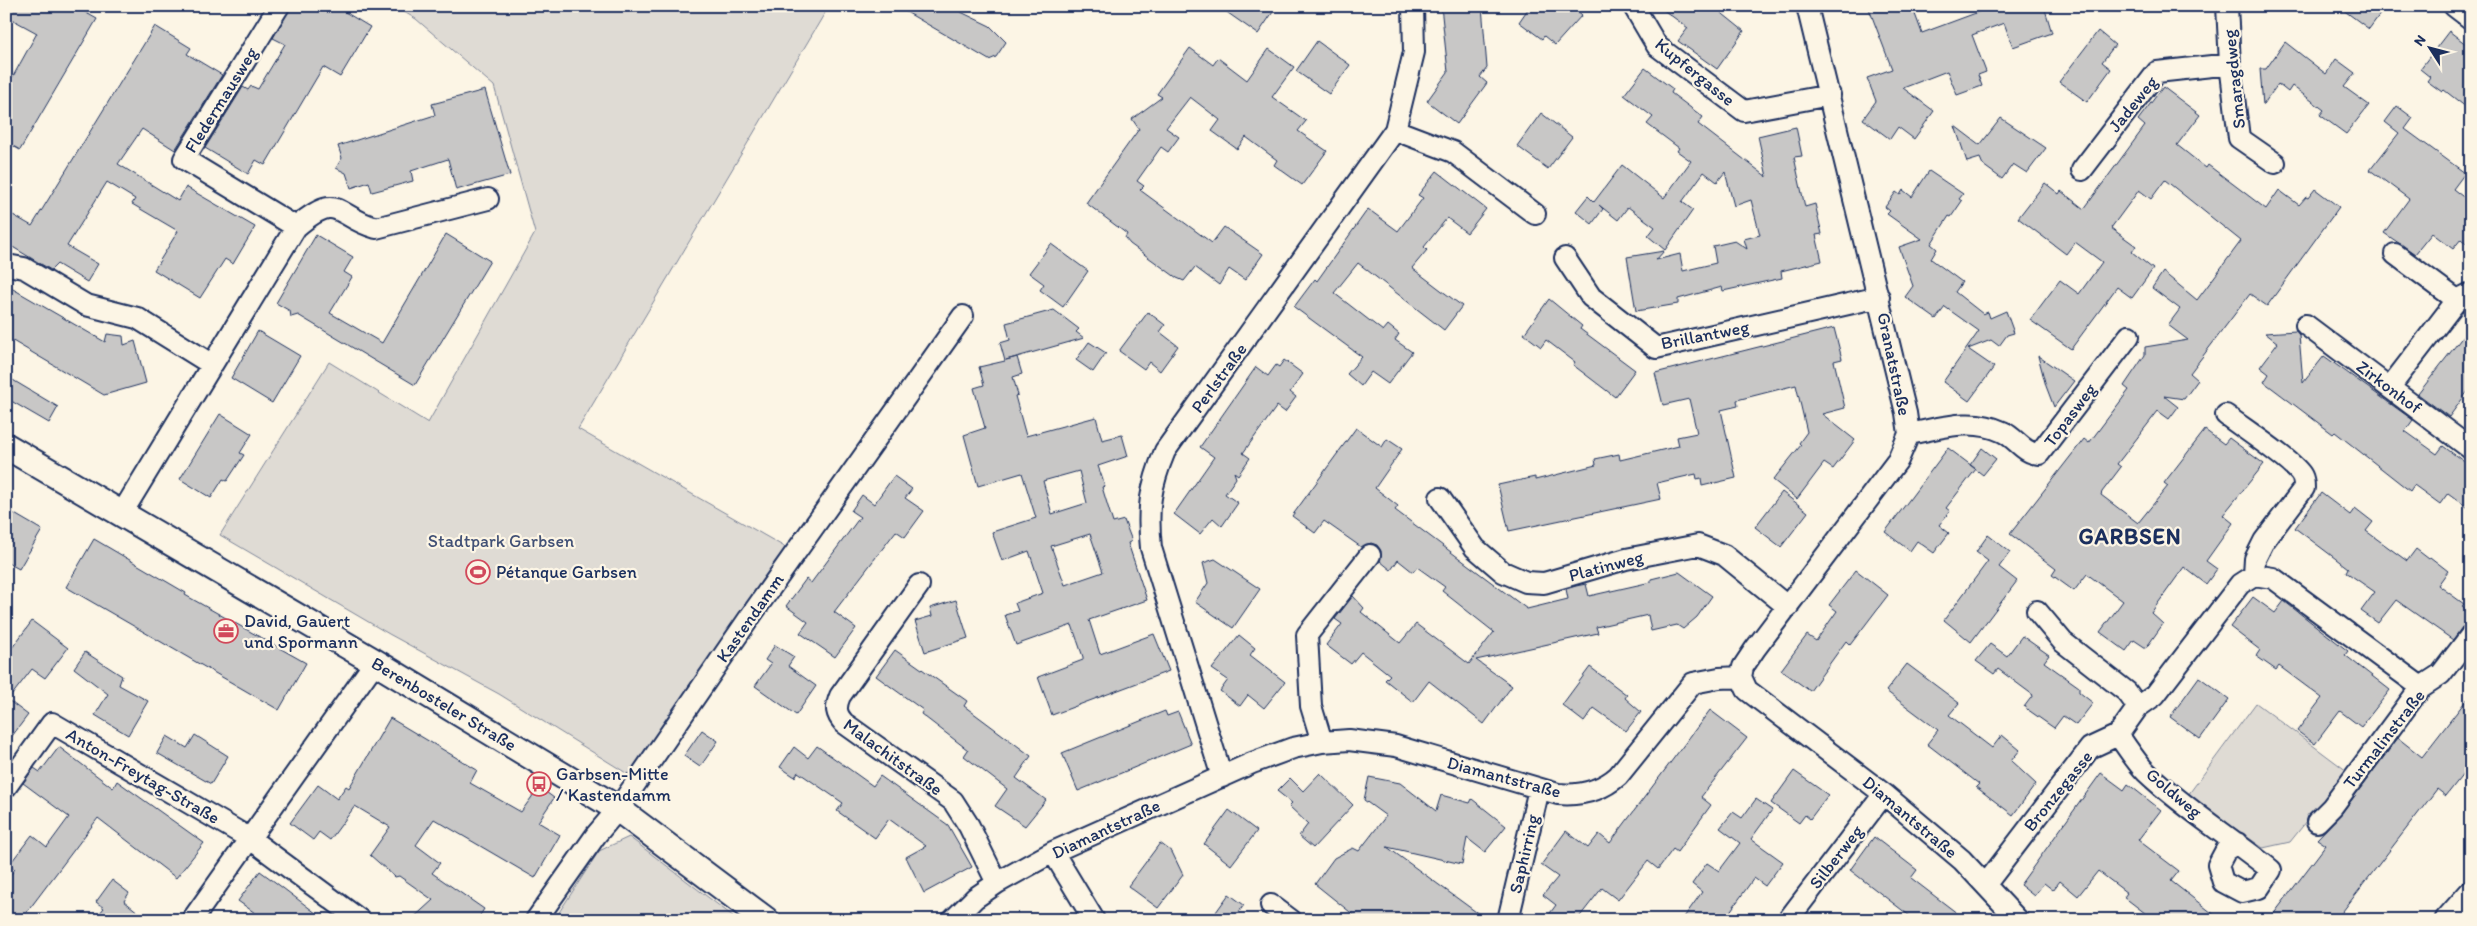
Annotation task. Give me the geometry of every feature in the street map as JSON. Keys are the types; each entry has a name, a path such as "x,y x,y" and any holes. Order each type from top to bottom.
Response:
{"street":[{"name":"Fledermausweg","path":"279,6 184,159 296,227"},
{"name":"Perlstraße","path":"1222,777 1151,548 1148,517 1153,479 1165,451 1395,130 1414,52 1412,6"},
{"name":"Granatstraße","path":"1741,677 1743,667 1755,649 1898,460 1909,434 1879,297 1807,6"},
{"name":"Smaragdweg","path":"2227,6 2230,64 2239,138 2275,163"},
{"path":"2454,6 2471,19"},
{"name":"Kupfergasse","path":"1634,7 1657,46 1744,112 1830,94"},
{"name":"Jadeweg","path":"2082,170 2157,72 2230,64"},
{"path":"1395,130 1452,152 1535,214"},
{"path":"122,513 296,227 327,207 337,208 365,225 376,228 488,199"},
{"path":"2390,387 2464,296 2395,254"},
{"name":"Brillantweg","path":"1565,258 1590,297 1656,348 1879,297"},
{"path":"7,265 24,268 86,305 136,318 211,364"},
{"name":"Kastendamm","path":"536,920 596,835 618,810 752,614 963,316"},
{"name":"Zirkonhof","path":"2306,326 2471,448"},
{"name":"Topasweg","path":"1909,434 1971,423 2005,433 2027,451 2039,454 2129,336"},
{"path":"2226,415 2292,465 2302,476 2304,482 2304,488 2264,541 2255,559 2254,575 2273,578 2422,687"},
{"name":"Berenbosteler Straße","path":"6,446 375,662 618,810 766,920"},
{"name":"Platinweg","path":"1440,498 1475,548 1503,572 1526,582 1544,583 1626,559 1698,545 1724,555 1788,607"},
{"path":"1322,742 1311,706 1307,635 1370,555"},
{"name":"Bronzegasse","path":"1986,884 2090,748 2118,735 2138,707 2155,695 2240,584 2254,575"},
{"name":"Malachitstraße","path":"919,585 840,696 836,706 837,716 844,723 953,801 969,826 997,882"},
{"path":"2037,610 2063,642 2127,692 2138,707"},
{"name":"Turmalinstraße","path":"2317,822 2332,807 2422,687 2442,674 2471,635"},
{"path":"192,920 375,662"},
{"name":"Diamantstraße","path":"953,920 975,898 997,882 1053,852 1222,777 1293,748 1322,742 1349,740 1396,746 1539,789 1573,795 1608,785 1630,763 1693,683 1719,678 1741,677 1747,690 1884,794 1986,884 2018,920"},
{"name":"Anton-Freytag-Straße","path":"6,787 52,723 250,838 360,920"},
{"name":"Goldweg","path":"2118,735 2145,771 2237,843"},
{"name":"Saphirring","path":"1508,920 1539,789"},
{"name":"Silberweg","path":"1788,920 1884,794"},
{"path":"1053,852 1094,920"},
{"path":"2448,920 2471,894"},
{"path":"1271,905 1291,920"}],"green space":[{"name":"Stadtpark Garbsen","path":"394,6 829,6 578,429 790,550 631,776 499,694 389,634 220,535 329,362 428,423 535,233 494,86 416,19"},
{"path":"2256,703 2347,771 2290,842 2263,848 2188,795"},
{"path":"629,837 738,920 647,920 631,917 628,920 554,920 599,851"}],"building":[{"path":"6,6 74,6 97,19 20,150 6,142 6,89 37,33 6,16"},
{"path":"291,6 335,6 370,27 340,77 323,67 265,165 256,160 248,174 205,148 243,87 248,90 251,86 258,89 285,44 273,38"},
{"path":"896,6 959,6 961,12 990,26 1006,42 996,57 989,60"},
{"path":"1218,6 1277,6 1258,34"},
{"path":"1441,6 1482,6 1487,68 1480,77 1487,83 1457,124 1427,101 1448,72"},
{"path":"1530,6 1572,6 1582,15 1555,45 1544,36 1542,39 1519,22"},
{"path":"1658,6 1713,6 1744,31 1717,69 1678,41 1688,28"},
{"path":"1868,6 1912,6 1922,33 1984,10 1982,6 2044,6 2052,33 2013,47 2004,23 1972,35 1986,72 1978,75 1982,86 1957,95 1947,71 1903,88 1934,111 1914,139 1898,127 1890,139 1863,119 1876,101 1867,78 1892,69"},
{"path":"2338,6 2386,6 2369,29"},
{"path":"155,26 191,48 187,54 222,75 175,150 142,129 118,164 178,201 186,187 255,227 233,264 225,259 200,298 154,270 178,231 132,204 135,199 107,182 67,246 98,264 87,282 57,264 51,270 6,243 6,225 13,215 32,226"},
{"path":"2098,31 2115,45 2102,62 2111,69 2087,102 2059,82"},
{"path":"2449,31 2471,48 2471,111 2444,90 2442,92 2427,81 2430,77 2420,69"},
{"path":"1317,41 1350,65 1329,94 1296,71"},
{"path":"2285,42 2326,74 2336,59 2355,73 2344,87 2369,105 2346,134 2320,115 2324,110 2292,86 2288,92 2278,84 2263,105 2260,69 2266,69"},
{"path":"1190,48 1213,65 1218,58 1247,80 1269,49 1294,67 1272,97 1306,121 1298,131 1327,151 1302,185 1274,165 1277,160 1246,137 1237,149 1212,131 1220,120 1190,97 1166,128 1179,137 1168,152 1161,147 1137,181 1144,186 1140,190 1212,243 1224,227 1263,254 1245,280 1229,269 1219,285 1195,267 1184,281 1177,278 1130,244 1125,238 1127,234 1086,203 1139,129 1132,119 1162,97 1157,94"},
{"path":"1645,68 1673,89 1671,93 1703,117 1698,124 1767,177 1758,136 1796,127 1802,156 1794,157 1805,207 1815,204 1822,234 1816,235 1822,261 1781,271 1782,278 1723,291 1722,287 1678,299 1678,304 1636,311 1627,257 1664,251 1656,260 1680,254 1683,271 1716,263 1713,246 1735,241 1747,249 1744,239 1760,235 1751,200 1734,206 1725,172 1717,182 1704,172 1682,202 1693,210 1665,250 1648,236 1655,227 1628,207 1618,220 1599,205 1603,209 1592,224 1576,211 1588,196 1594,202 1622,165 1664,198 1691,161 1677,151 1679,148 1647,124 1653,117 1624,95"},
{"path":"2163,87 2200,115 2177,145 2206,168 2208,165 2266,209 2279,190 2299,205 2315,189 2339,207 2267,306 2250,294 2190,373 2198,380 2184,399 2164,396 2178,407 2169,419 2158,411 2117,464 2121,467 2102,492 2101,495 2138,523 2168,486 2164,483 2205,430 2224,444 2229,438 2264,464 2223,515 2233,523 2206,561 2217,569 2206,584 2184,567 2151,613 2163,624 2146,648 2134,640 2126,651 2100,632 2123,601 2087,574 2074,591 2052,575 2056,569 2010,534 2084,439 2089,443 2129,390 2124,386 2145,355 2145,347 2188,340 2168,325 2180,309 2152,288 2163,272 2197,300 2241,241 2165,180 2151,199 2139,190 2111,228 2136,246 2132,252 2153,269 2132,298 2117,287 2071,349 2030,320 2060,280 2079,294 2102,262 2075,242 2066,254 2018,218 2045,183 2059,194 2061,191 2084,209 2145,126 2138,120"},
{"path":"485,90 510,175 456,190 448,159 411,171 413,181 372,192 369,182 351,188 346,173 336,168 342,158 338,146 435,115 432,104"},
{"path":"2397,106 2413,118 2405,129 2465,173 2453,189 2471,203 2471,247 2461,239 2453,249 2432,233 2415,254 2384,233 2409,199 2370,170 2399,133 2385,122"},
{"path":"1541,113 1572,137 1548,169 1517,146"},
{"path":"2001,118 2046,148 2027,173 2013,164 2002,179 1983,165 1980,158 1967,162 1955,126 1980,145"},
{"path":"1437,171 1486,209 1467,233 1447,218 1424,247 1427,250 1412,268 1462,306 1444,330 1358,263 1334,293 1383,331 1388,325 1399,334 1395,340 1412,352 1388,384 1371,372 1361,386 1347,374 1362,357 1294,307 1315,279 1317,281 1368,209 1398,231 1423,198 1418,195"},
{"path":"1929,171 1963,194 1959,199 1962,201 1951,217 1949,216 1931,244 1937,249 1931,259 1962,282 1955,292 1983,314 1988,312 1990,318 2006,311 2014,333 2007,335 1999,346 1991,340 1968,349 1994,367 1969,401 1943,382 1979,331 1945,307 1936,319 1905,297 1913,286 1899,247 1922,239 1887,214 1890,211 1885,207 1896,192 1900,195 1903,190 1912,197"},
{"path":"446,234 490,261 415,385 298,315 291,317 290,311 276,303 316,235 353,257 344,272 352,277 330,313 382,343"},
{"path":"1051,244 1088,271 1063,307 1040,290 1044,284 1029,273"},
{"path":"6,285 105,342 107,334 123,336 124,345 135,341 146,383 104,395 6,337"},
{"path":"1549,299 1582,326 1580,329 1635,370 1615,397 1573,365 1575,362 1546,340 1541,347 1524,334"},
{"path":"1054,310 1079,329 1076,332 1084,338 1006,360 1017,357 1022,374 1013,377 1018,395 1015,396 1026,436 1096,417 1102,440 1122,435 1128,456 1098,466 1105,486 1102,487 1113,523 1124,520 1132,541 1128,543 1147,600 1089,620 1100,654 1154,634 1169,671 1052,715 1038,677 1083,660 1083,657 1072,625 1016,645 1005,615 1018,611 1015,603 1043,593 1029,551 1002,561 992,532 1036,518 1022,473 978,486 964,435 985,428 974,388 984,385 979,367 1005,361 1000,343 1010,340 1006,323","holes":["1079,471 1087,503 1052,514 1043,481","1090,534 1103,572 1065,585 1051,546"]},
{"path":"1148,312 1165,325 1160,332 1178,346 1160,371 1149,362 1144,369 1119,351"},
{"path":"2471,326 2471,387 2449,417 2418,394"},
{"path":"1834,328 1842,359 1834,361 1845,408 1822,414 1855,440 1833,469 1824,463 1797,499 1773,480 1801,445 1799,443 1807,432 1796,385 1737,400 1738,406 1721,410 1736,478 1702,486 1701,478 1697,479 1696,474 1657,483 1661,499 1509,531 1498,485 1535,477 1535,480 1596,465 1595,459 1619,454 1620,460 1679,446 1677,437 1697,433 1689,399 1663,405 1655,373"},
{"path":"258,331 300,356 272,403 231,378"},
{"path":"2296,331 2299,335 2303,383 2324,356 2413,420 2405,431 2437,454 2443,446 2471,467 2471,510 2448,493 2440,504 2414,485 2410,491 2335,432 2333,434 2264,382 2269,374 2260,367 2278,343 2265,333"},
{"path":"1089,342 1106,353 1093,372 1076,360"},
{"path":"2038,356 2074,381 2054,407 2046,386"},
{"path":"1284,360 1303,374 1290,392 1296,397 1285,412 1277,406 1243,453 1250,458 1238,475 1234,472 1236,478 1225,494 1238,503 1222,526 1213,518 1200,534 1174,514 1214,457 1200,447 1256,367 1268,376 1276,365 1279,367"},
{"path":"6,376 58,407 49,423 6,398"},
{"path":"220,414 252,434 240,453 244,455 227,481 223,479 211,498 180,479"},
{"path":"1356,428 1382,447 1387,439 1402,449 1375,488 1398,506 1395,510 1527,609 1568,599 1566,589 1576,586 1586,584 1589,596 1651,582 1651,579 1679,572 1712,596 1697,617 1683,629 1677,625 1651,631 1648,615 1596,627 1598,633 1476,660 1512,686 1484,724 1429,681 1413,702 1385,680 1390,675 1361,652 1351,664 1326,645 1342,624 1335,619 1353,596 1364,608 1361,612 1400,643 1416,624 1469,664 1494,632 1442,591 1445,587 1417,567 1413,572 1398,560 1391,570 1380,561 1381,551 1377,545 1371,543 1361,547 1324,521 1315,533 1292,516"},
{"path":"1948,448 1976,469 1946,508 1950,511 1939,525 1949,533 1934,553 1917,541 1910,551 1885,532"},
{"path":"1982,448 1996,459 1983,475 1970,465"},
{"path":"894,476 912,489 905,498 924,511 905,537 896,531 834,612 856,628 835,657 800,633 808,622 786,606 806,579 811,583 860,517 851,511 862,495 874,504"},
{"path":"1782,492 1808,512 1781,547 1755,527"},
{"path":"2321,493 2350,515 2355,508 2373,522 2366,531 2407,561 2416,549 2448,571 2438,585 2464,604 2462,606 2471,612 2471,623 2462,627 2453,640 2396,600 2378,623 2361,611 2375,592 2346,572 2348,568 2295,528"},
{"path":"6,509 42,530 19,569 6,562"},
{"path":"1988,535 2010,552 1999,567 2017,581 1971,642 1944,620 1988,561 1976,552"},
{"path":"94,539 186,593 185,595 306,663 279,710 66,587"},
{"path":"1215,559 1260,589 1233,628 1195,602 1208,583 1203,563"},
{"path":"1856,570 1888,595 1850,645 1846,641 1810,691 1781,670 1807,635 1816,641 1837,611 1829,605"},
{"path":"2253,597 2275,613 2284,601 2348,651 2345,655 2390,690 2361,727 2340,711 2315,744 2297,731 2322,698 2279,666 2276,670 2256,656 2260,650 2230,627"},
{"path":"956,600 968,638 925,652 915,621 932,616 930,608"},
{"path":"32,621 68,648 45,678 32,669 8,700 28,715 6,744 6,656"},
{"path":"1239,635 1255,648 1250,655 1285,682 1264,708 1248,695 1240,706 1220,691 1228,680 1212,669"},
{"path":"2022,636 2049,655 2044,662 2079,687 2079,692 2093,703 2076,725 2063,716 2054,728 2024,707 2033,695 1998,669 1994,674 1976,661 1990,644 2007,656"},
{"path":"775,645 794,657 788,666 816,686 796,715 755,686 771,664 765,660"},
{"path":"895,650 967,701 964,706 1031,756 1016,778 1046,800 1025,826 995,806 1007,789 964,756 968,750 921,714 923,710 876,676"},
{"path":"85,652 122,676 119,685 148,701 128,735 95,715 108,694 74,668"},
{"path":"1907,664 1959,703 1949,715 1992,748 2002,735 2020,750 2011,761 2036,784 2013,815 1976,787 1979,784 1927,744 1938,730 1886,691"},
{"path":"1590,667 1627,695 1625,698 1641,712 1626,731 1594,708 1584,722 1562,705"},
{"path":"2199,677 2229,699 2200,739 2170,717"},
{"path":"2471,694 2471,764 2446,796 2437,789 2336,920 2269,920 2326,845 2317,839 2341,814 2398,738 2422,757"},
{"path":"1710,710 1747,738 1701,797 1711,805 1677,852 1673,849 1658,869 1648,861 1618,900 1602,888 1577,920 1545,920 1556,905 1543,895 1558,877 1541,865 1566,831 1588,848 1599,834 1610,843"},
{"path":"1165,711 1167,716 1178,712 1191,744 1078,791 1062,753"},
{"path":"390,718 477,770 470,783 521,812 539,787 554,798 538,822 560,835 535,878 434,819 416,845 440,863 432,873 484,909 477,920 411,920 433,900 399,876 395,877 370,855 390,827 355,806 330,840 319,832 313,840 290,823 318,785 337,799 346,786 349,788"},
{"path":"702,730 718,741 700,767 684,756"},
{"path":"195,735 228,756 211,784 157,753 167,736 187,748"},
{"path":"817,746 873,786 880,776 948,825 972,867 924,893 906,857 926,846 889,819 875,838 837,811 843,803 798,772 795,777 780,767 794,747 808,758"},
{"path":"59,747 113,788 117,781 204,843 176,878 98,818 21,920 15,920 6,913 6,880 15,869 9,865 32,835 47,847 69,817 23,783 34,768 40,772"},
{"path":"1794,771 1828,795 1810,819 1805,815 1799,823 1771,803"},
{"path":"1320,773 1353,805 1313,848 1299,836 1308,824 1289,806 1292,803 1277,791 1290,778 1303,791"},
{"path":"2101,773 2124,790 2128,784 2161,810 2138,840 2179,871 2171,881 2221,920 2154,920 2124,897 2127,893 2098,871 2078,896 2060,881 2053,890 2044,883 2034,896 2020,885"},
{"path":"1369,777 1400,783 1436,811 1441,795 1470,803 1472,799 1506,826 1485,852 1467,838 1462,864 1387,847 1487,920 1360,920 1315,884 1334,858 1353,848 1359,851 1386,816 1364,800"},
{"path":"1756,799 1772,810 1751,839 1783,862 1765,886 1754,878 1724,920 1682,920 1702,892 1692,884 1707,863 1719,871 1740,843 1720,828 1733,812 1742,818"},
{"path":"1229,810 1257,831 1231,865 1204,844"},
{"path":"1874,837 1917,870 1911,878 1966,920 1915,920 1850,870"},
{"path":"1160,843 1172,852 1183,875 1158,908 1128,886"},
{"path":"260,871 325,920 265,920 238,901"},
{"path":"112,880 129,893 124,901 148,920 94,920 104,908 96,902"},
{"path":"1229,894 1244,905 1233,920 1228,920 1216,912"}],"place":[{"name":"Pétanque Garbsen","path":"478,572"},
{"name":"David, Gauert und Spormann","path":"226,631"},
{"name":"Garbsen-Mitte / Kastendamm","path":"539,784"}],"district":[{"name":"GARBSEN","path":"2130,536"}]}
